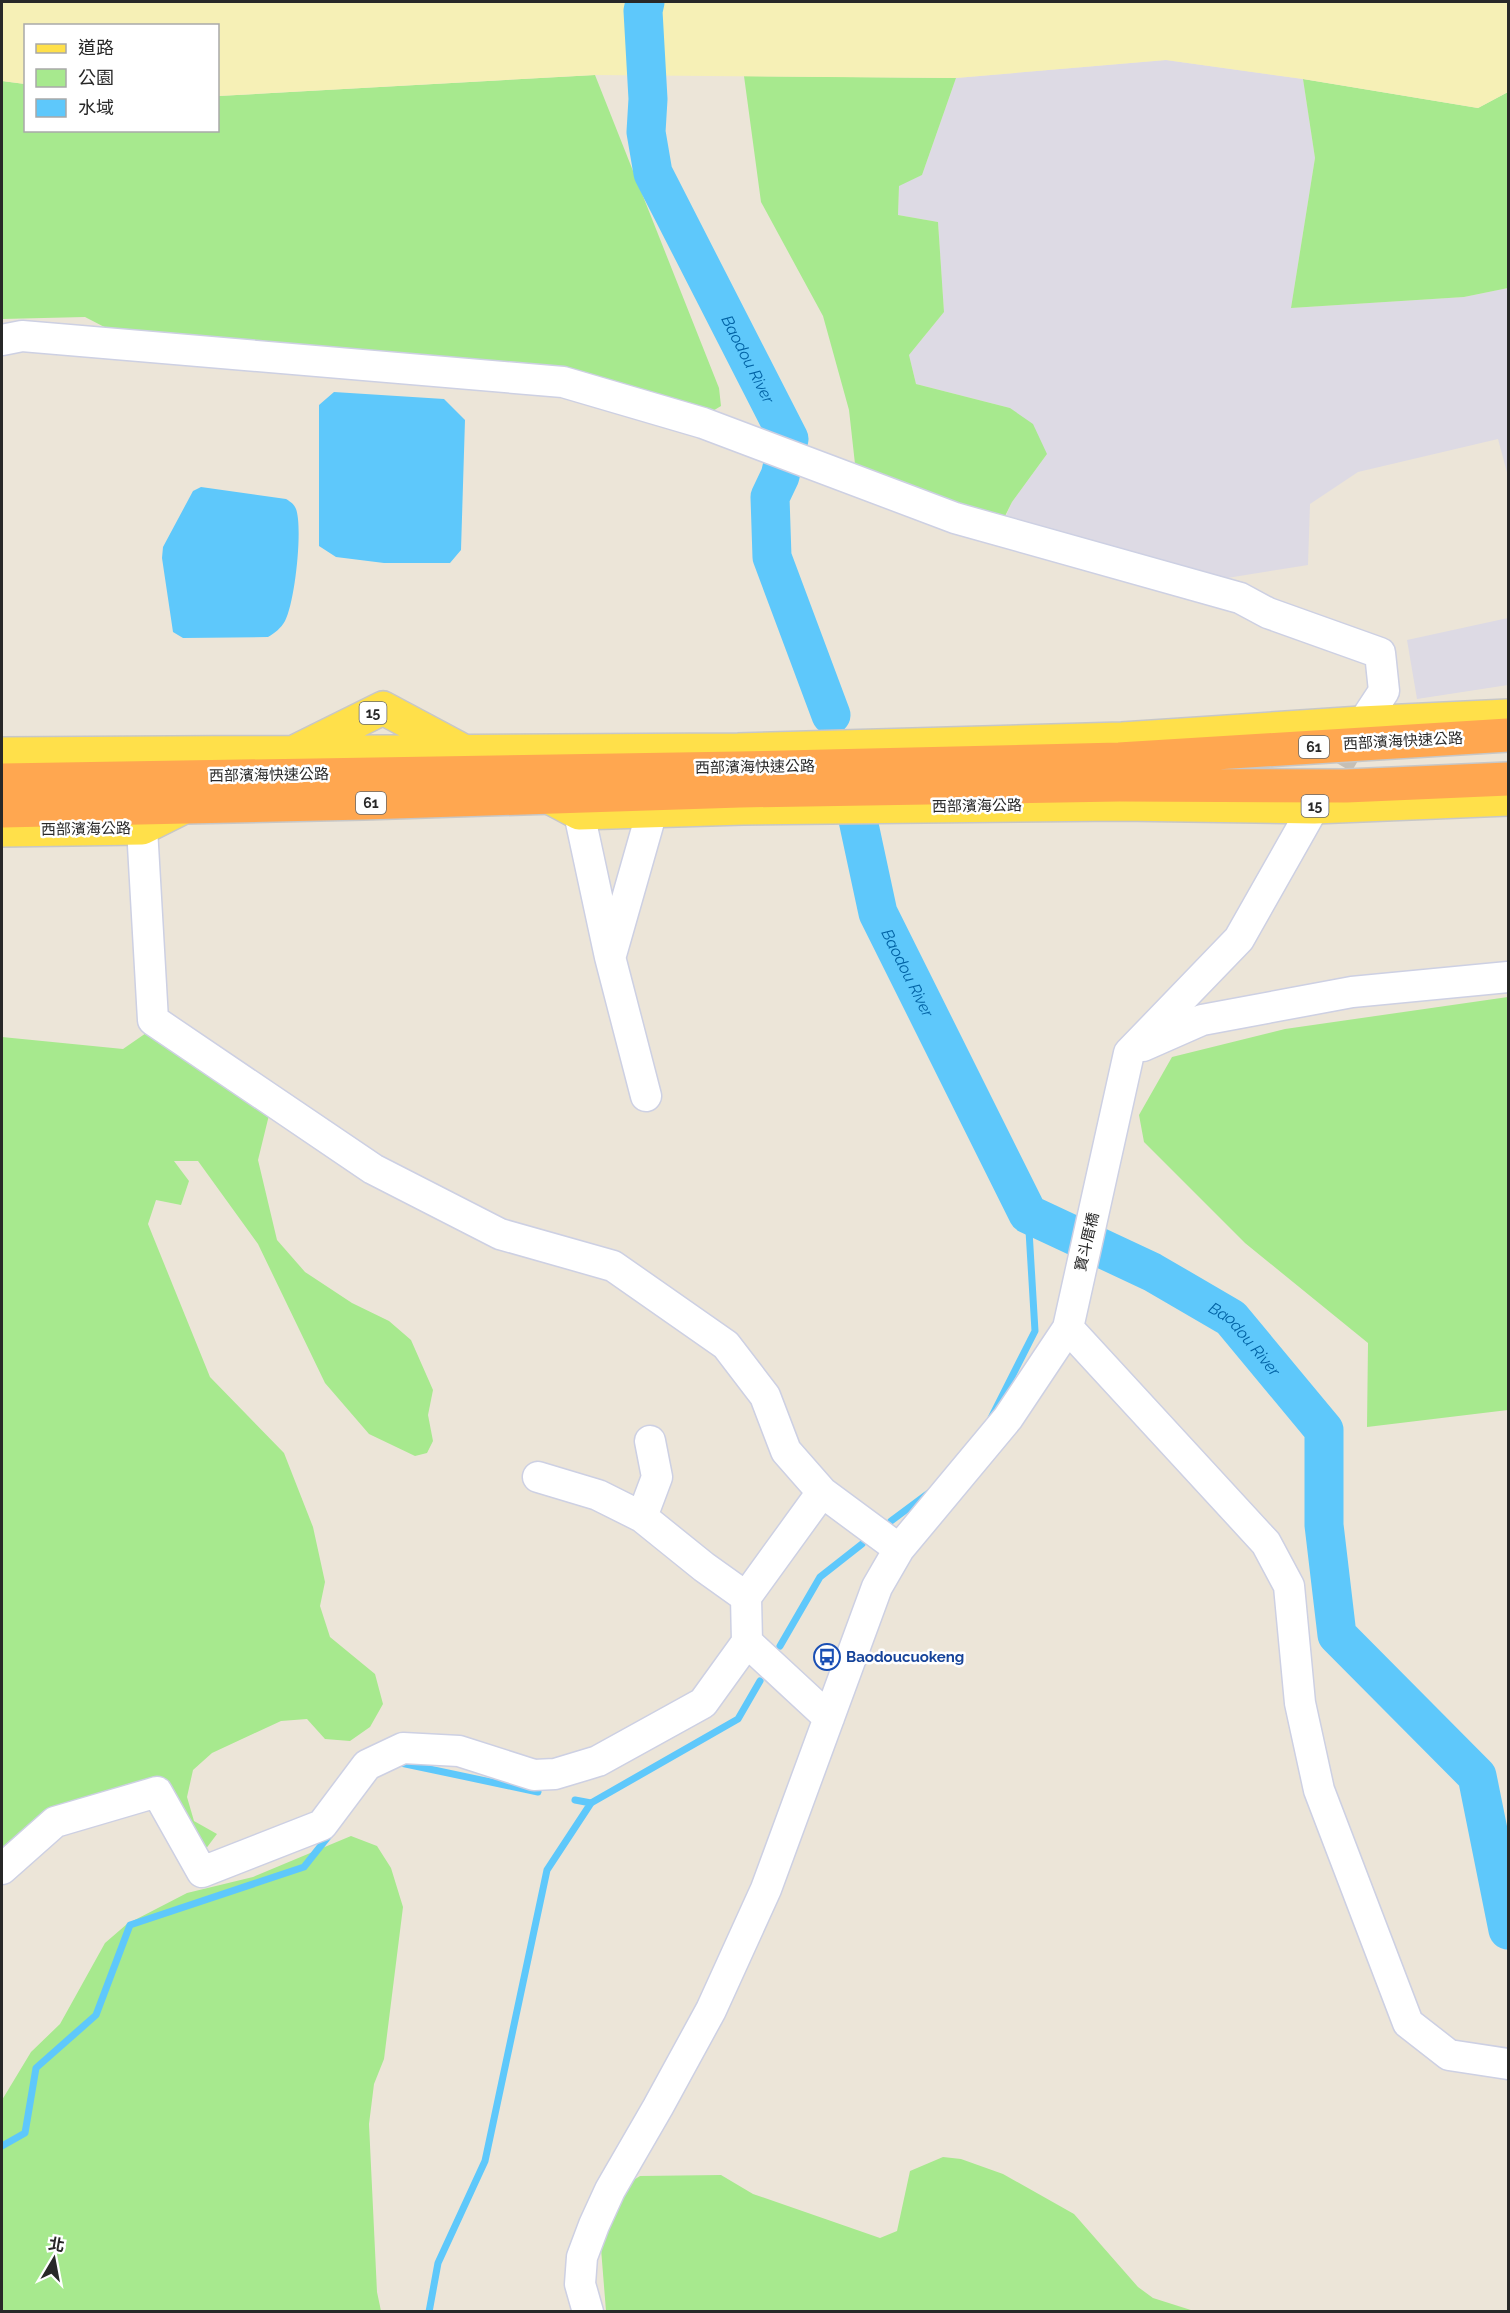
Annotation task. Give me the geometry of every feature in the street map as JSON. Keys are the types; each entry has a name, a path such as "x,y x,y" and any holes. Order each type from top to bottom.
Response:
{"highway":[{"name":"西部濱海快速公路","path":"2,780 740,779 1119,772 1509,735"},
{"name":"西部濱海快速公路","path":"1119,772 1346,786 1509,779"},
{"name":"西部濱海快速公路","path":"2,811 376,803 740,779"}],"main road":[{"name":"西部濱海公路","path":"2,830 142,828 383,708 579,813 1121,804 1315,805 1509,798"},
{"path":"2,754 738,750 1122,739 1509,716"}],"street":[{"path":"2,340 22,336 564,382 703,423 955,518 1240,597 1268,613 1380,652 1383,691 1360,726"},
{"path":"1129,1053 1239,939 1315,805"},
{"path":"610,957 652,811"},
{"path":"579,813 610,957 646,1096"},
{"path":"142,828 153,1020 373,1169 500,1234 613,1266 726,1345 765,1396 786,1451 822,1492 899,1549"},
{"path":"1129,1053 1202,1020 1352,992 1509,977"},
{"name":"寶斗厝橋","path":"1069,1324 1129,1053"},
{"path":"588,2312 580,2284 581,2266 594,2225 610,2190 711,2010 766,1889 877,1587 899,1549 1008,1418 1069,1324 1266,1543 1289,1586 1300,1704 1319,1790 1408,2023 1449,2055 1509,2064"},
{"path":"642,1517 657,1477 650,1441"},
{"path":"538,1477 598,1495 642,1517 704,1567 746,1597"},
{"path":"2,1869 55,1822 157,1792 202,1872 322,1825 367,1765 403,1748 459,1751 534,1775 576,1768 598,1761 703,1703 747,1642 746,1597 822,1492"},
{"path":"747,1642 829,1718"}],"shaded area":[{"path":"1166,60 1303,79 1315,158 1291,308 1464,297 1508,288 1508,476 1498,439 1358,472 1310,504 1308,565 1227,578 1005,518 1012,502 1047,454 1010,408 916,384 909,355 944,312 938,222 898,215 899,185 922,175 956,78"},
{"path":"1508,618 1508,685 1417,699 1407,640"}],"green space":[{"path":"595,75 719,388 721,406 711,412 116,333 85,317 2,319 2,81 24,84 24,132 219,132 219,96"},
{"path":"744,76 956,78 922,175 899,186 898,215 938,222 944,312 909,355 916,384 1010,408 1033,424 1047,454 1012,502 1004,518 856,473 849,410 823,316 761,202"},
{"path":"1303,79 1478,108 1508,92 1508,288 1464,297 1291,308 1315,158"},
{"path":"1508,997 1508,1410 1367,1427 1368,1343 1245,1243 1144,1142 1139,1115 1172,1057 1285,1029"},
{"path":"149,1031 215,1081 270,1111 258,1160 277,1240 305,1272 352,1303 389,1321 411,1340 433,1390 428,1415 433,1441 427,1453 415,1456 369,1434 325,1383 258,1244 198,1161 174,1161 189,1181 181,1205 156,1200 148,1224 210,1377 284,1453 313,1527 325,1582 320,1606 330,1637 375,1674 383,1704 370,1727 350,1741 325,1739 307,1719 281,1721 212,1753 193,1770 187,1797 194,1821 217,1834 202,1854 176,1846 158,1826 151,1801 131,1783 55,1808 2,1847 2,1037 123,1049"},
{"path":"351,1836 377,1846 391,1868 403,1907 384,2059 374,2084 369,2124 377,2292 381,2311 2,2311 2,2100 31,2052 60,2024 105,1943 127,1924 187,1893 253,1877"},
{"path":"943,2157 961,2159 1003,2174 1074,2214 1138,2287 1153,2298 1194,2311 606,2311 600,2236 624,2186 640,2176 721,2175 753,2194 880,2238 897,2231 910,2171"}],"sand":[{"path":"2,2 1508,2 1508,92 1478,108 1303,79 1166,60 956,78 595,75 219,96 219,24 24,24 24,84 2,81"}],"water":[{"path":"334,392 444,399 465,420 461,550 450,563 384,563 336,557 319,546 319,405"},
{"path":"201,487 286,499 296,509 299,532 298,548 289,612 282,626 268,637 183,638 173,632 162,558 163,547 193,491"}],"waterway":[{"name":"Baodou River","path":"645,2 643,11 648,99 646,132 653,173 789,439 780,476 770,497 772,557 831,715"},
{"name":"Baodou River","path":"858,820 878,913 1028,1214 1152,1272 1231,1318 1324,1430 1324,1525 1337,1635 1477,1776 1508,1930"},
{"path":"991,1418 1035,1331 1028,1214"},
{"path":"891,1521 930,1492"},
{"path":"780,1646 820,1577 862,1544"},
{"path":"429,2312 438,2263 485,2161 547,1870 591,1803 738,1719 760,1681"},
{"path":"396,1762 538,1792"},
{"path":"575,1800 591,1803"},
{"path":"2,2146 25,2133 36,2068 96,2015 130,1925 304,1867 331,1833"}],"tunnel":[{"path":"1316,803 1359,729"}],"place":[{"name":"Baodoucuokeng","path":"827,1657"}]}
